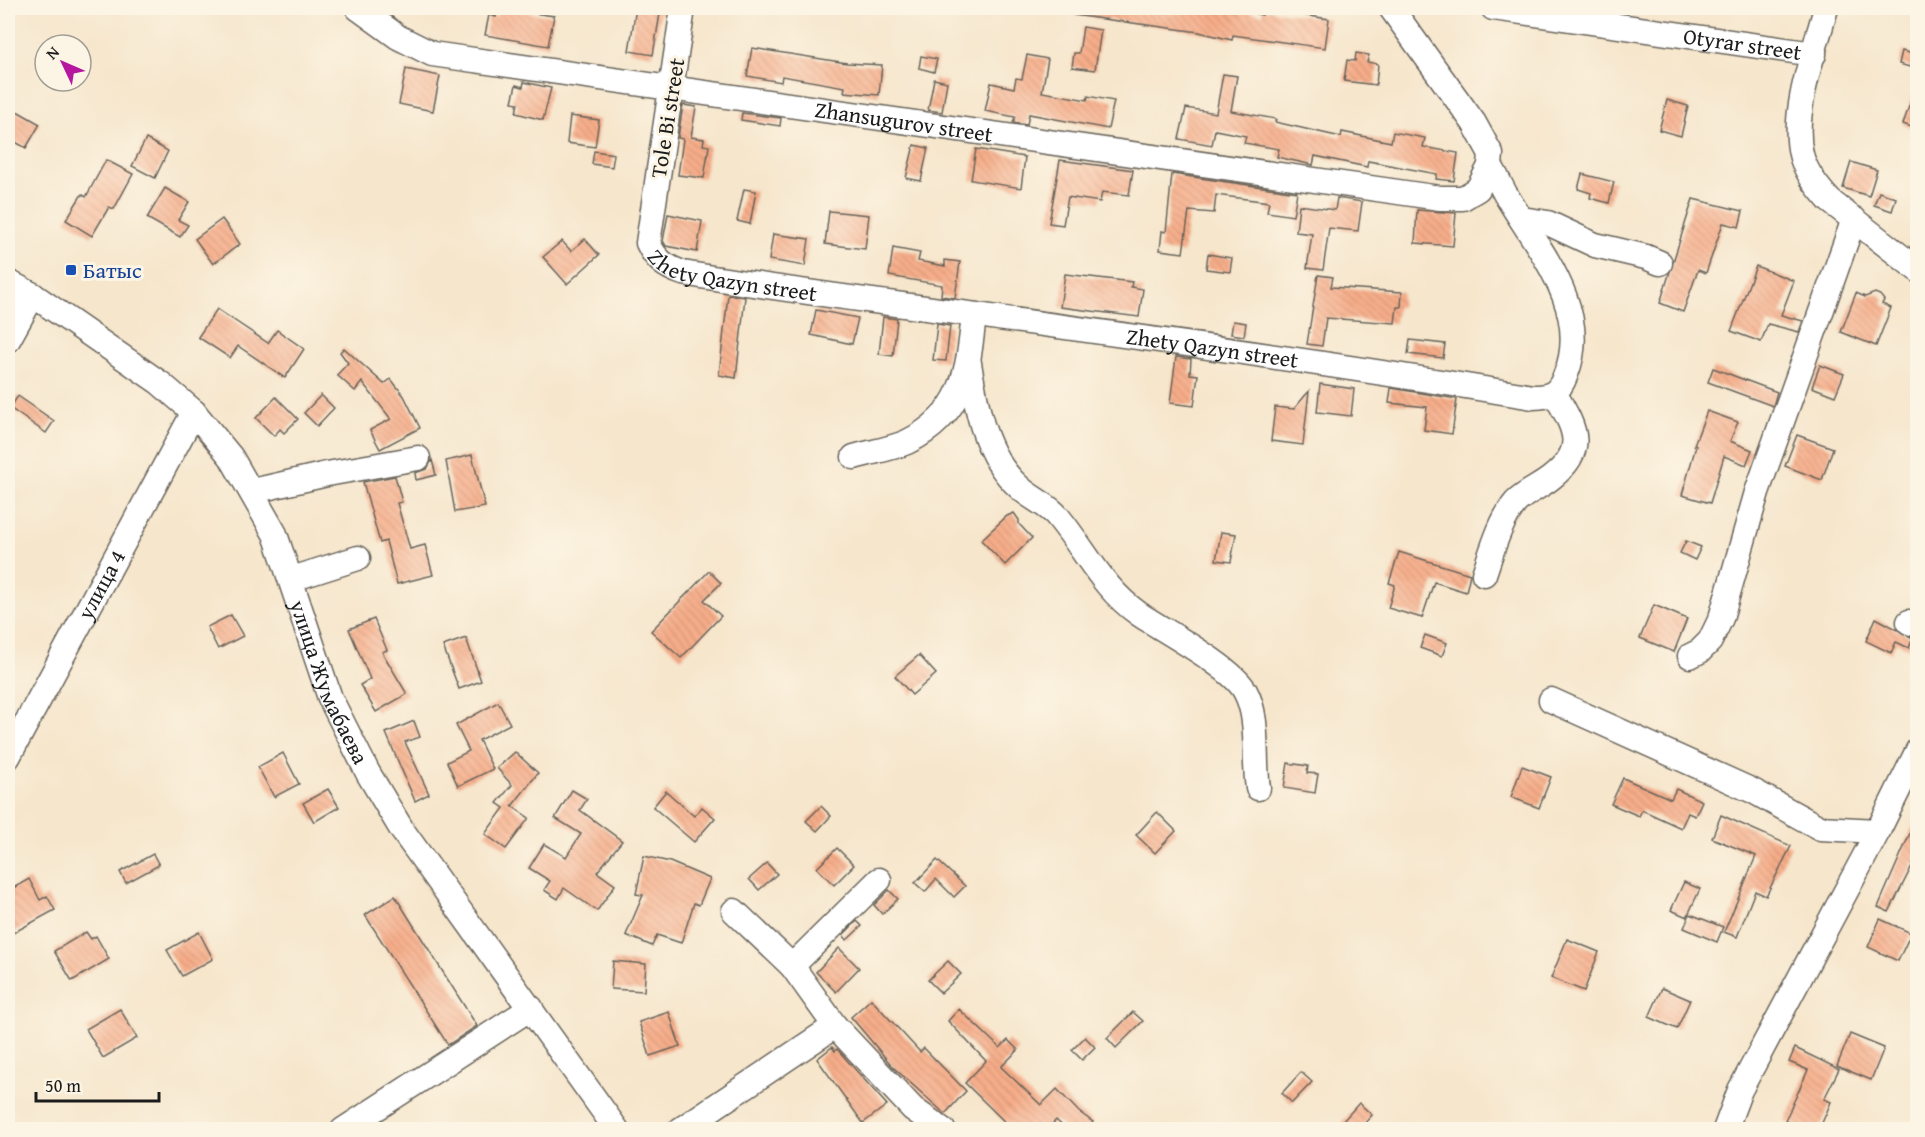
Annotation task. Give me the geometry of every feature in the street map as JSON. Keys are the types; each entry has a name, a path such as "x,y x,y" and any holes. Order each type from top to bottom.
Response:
{"street":[{"name":"Zhansugurov street","path":"358,8 398,37 432,54 1428,196 1463,198 1478,189 1490,166"},
{"name":"Tole Bi street","path":"650,228 673,89 683,8"},
{"path":"1391,8 1474,123 1491,154 1490,166 1556,279 1569,308 1573,336 1572,356 1560,388 1555,394 1570,419 1575,447 1571,458 1551,478 1516,502 1484,574"},
{"name":"Otyrar street","path":"1493,8 1814,54"},
{"path":"1826,8 1801,107 1801,155 1818,188 1830,201 1917,270"},
{"path":"1522,219 1548,223 1595,245 1646,256 1660,263"},
{"path":"1690,657 1710,641 1721,618 1757,492 1854,219"},
{"name":"Zhety Qazyn street","path":"650,228 648,243 654,256 666,267 683,273 791,292 1388,372 1533,397 1555,394"},
{"name":"улица Жумабаева","path":"8,282 33,295 160,383 194,412 231,457 253,491 275,534 330,698 368,773 402,831 617,1130"},
{"path":"8,340 33,295"},
{"path":"854,457 906,443 951,411 969,363 974,315"},
{"path":"969,363 983,431 998,462 1016,485 1057,515 1099,577 1126,605 1228,673 1244,688 1253,707 1254,760 1258,788"},
{"name":"улица 4","path":"8,757 194,412"},
{"path":"253,491 327,474 418,458"},
{"path":"291,579 358,558"},
{"path":"1551,700 1753,791 1820,828 1878,831"},
{"path":"1725,1130 1740,1090 1878,831 1917,750"},
{"path":"792,966 879,880"},
{"path":"734,911 792,966 835,1026 913,1109 943,1130"},
{"path":"343,1130 531,1008"},
{"path":"680,1130 835,1026"}],"building":[{"path":"498,8 554,16 548,46 485,35 489,15 496,17"},
{"path":"636,8 661,8 653,55 629,51"},
{"path":"1075,8 1232,8 1262,15 1263,9 1329,19 1325,48 1233,35 1232,40 1199,32 1074,15"},
{"path":"1083,27 1101,30 1095,70 1072,67 1074,53 1079,53"},
{"path":"752,48 847,63 882,65 879,95 844,92 845,87 782,76 781,82 747,76"},
{"path":"1902,51 1917,55 1917,69 1899,64"},
{"path":"1356,53 1369,55 1367,62 1378,64 1376,85 1344,81 1347,60 1355,61"},
{"path":"1027,55 1048,59 1042,92 1087,100 1088,96 1114,101 1108,129 1029,114 1027,125 1013,123 1015,117 985,111 991,83 1014,88 1016,78 1022,79"},
{"path":"921,56 937,59 934,72 919,68"},
{"path":"406,69 440,76 433,111 399,104"},
{"path":"1223,74 1237,76 1231,111 1276,119 1275,122 1341,137 1342,132 1391,142 1393,132 1425,138 1423,147 1458,153 1454,181 1436,179 1437,174 1368,161 1367,167 1315,156 1313,165 1277,157 1279,149 1244,143 1246,136 1215,130 1212,145 1179,139 1186,108 1216,113"},
{"path":"934,79 947,82 942,112 928,110"},
{"path":"524,82 551,88 543,120 516,113 518,103 512,102 516,85 523,87"},
{"path":"1915,89 1917,90 1917,129 1903,124"},
{"path":"1667,100 1688,106 1681,136 1659,130"},
{"path":"683,105 696,107 691,137 704,139 703,145 709,146 704,178 678,175 683,139 678,138"},
{"path":"17,111 40,124 26,148 8,138 8,127"},
{"path":"742,113 781,118 780,126 741,120"},
{"path":"570,116 599,120 595,147 567,143"},
{"path":"146,139 168,151 155,178 132,166"},
{"path":"914,145 928,148 921,181 906,178"},
{"path":"976,149 1025,157 1021,188 971,180"},
{"path":"594,151 614,154 612,167 592,164"},
{"path":"106,160 133,174 114,209 109,207 92,236 66,220 82,194 86,197"},
{"path":"1060,160 1133,170 1129,195 1102,192 1100,202 1068,197 1063,225 1049,223"},
{"path":"1851,162 1877,170 1869,196 1843,188"},
{"path":"1172,174 1297,192 1293,216 1267,212 1269,202 1216,195 1214,213 1189,211 1183,253 1160,250 1162,231 1166,232"},
{"path":"1582,174 1614,182 1609,203 1590,198 1591,193 1578,189"},
{"path":"165,188 189,202 178,220 188,225 180,237 147,218"},
{"path":"744,189 756,191 750,224 737,221"},
{"path":"1879,192 1896,198 1892,211 1874,205"},
{"path":"1337,198 1362,202 1358,231 1329,228 1323,270 1307,268 1312,234 1296,232 1299,205 1335,210"},
{"path":"1693,199 1743,211 1739,227 1723,223 1706,273 1698,270 1683,312 1660,303"},
{"path":"1417,210 1456,213 1453,246 1415,243"},
{"path":"829,211 869,215 865,249 825,244"},
{"path":"668,214 702,221 697,252 666,246 663,241"},
{"path":"222,219 240,244 213,264 195,239"},
{"path":"773,234 809,239 805,266 769,260"},
{"path":"585,239 599,255 567,284 543,257 562,241 571,251"},
{"path":"893,248 920,253 918,261 945,266 945,260 960,262 955,298 941,296 942,285 889,276"},
{"path":"1208,254 1232,258 1230,272 1206,269"},
{"path":"1756,266 1794,281 1781,315 1803,321 1799,332 1768,324 1761,342 1731,331"},
{"path":"1065,274 1132,282 1131,287 1143,289 1139,317 1060,307"},
{"path":"1318,275 1333,277 1331,287 1402,292 1401,307 1397,307 1395,323 1326,318 1322,346 1307,344"},
{"path":"1856,293 1865,297 1875,293 1880,295 1884,300 1882,304 1891,308 1876,346 1841,332"},
{"path":"728,295 745,297 736,378 719,375"},
{"path":"217,309 268,343 277,330 304,349 285,378 238,346 230,358 198,337"},
{"path":"816,310 858,318 852,344 811,335"},
{"path":"883,317 897,319 893,356 879,354"},
{"path":"1233,321 1246,323 1244,336 1231,334"},
{"path":"937,324 950,326 946,361 933,360"},
{"path":"1410,340 1445,344 1443,358 1408,354"},
{"path":"344,348 384,384 391,379 404,396 420,428 380,449 370,430 391,419 362,382 355,391 337,375 348,363 340,352"},
{"path":"1176,357 1191,359 1190,374 1198,375 1194,406 1170,403"},
{"path":"1820,365 1844,374 1835,396 1812,387"},
{"path":"1713,368 1777,392 1773,406 1708,382"},
{"path":"1320,384 1354,389 1351,416 1317,412"},
{"path":"1391,388 1457,399 1452,434 1424,430 1427,407 1389,403"},
{"path":"1309,391 1303,445 1271,441 1275,407 1294,409"},
{"path":"321,395 334,408 317,426 304,413"},
{"path":"18,396 54,421 46,433 10,408"},
{"path":"276,397 298,419 284,433 280,429 274,436 256,418"},
{"path":"1707,411 1738,422 1730,441 1752,450 1746,465 1724,456 1710,503 1682,495 1696,446 1694,445"},
{"path":"1797,435 1833,448 1822,480 1785,466"},
{"path":"472,455 485,507 455,512 446,461"},
{"path":"432,460 436,475 416,480 415,473 427,469"},
{"path":"395,476 402,502 397,503 410,549 425,545 433,575 397,584 386,541 380,543 363,482"},
{"path":"1014,513 1019,524 1032,538 1005,565 981,540 1007,516"},
{"path":"1221,532 1236,534 1231,562 1216,560"},
{"path":"1686,541 1701,547 1695,560 1680,553"},
{"path":"1399,552 1470,574 1466,592 1434,582 1422,618 1388,608 1395,585 1389,583"},
{"path":"709,571 721,583 704,600 721,616 681,658 651,631"},
{"path":"1654,605 1687,619 1674,652 1640,638"},
{"path":"231,615 243,636 218,649 207,627"},
{"path":"1876,618 1913,638 1909,648 1896,642 1891,653 1866,641"},
{"path":"374,619 387,650 382,652 407,694 376,712 360,685 370,679 349,629"},
{"path":"1425,635 1447,643 1442,656 1420,648"},
{"path":"466,638 481,681 459,689 443,646"},
{"path":"919,655 936,674 912,695 895,676"},
{"path":"498,702 510,724 479,740 493,769 458,786 447,762 469,751 456,725"},
{"path":"414,721 420,737 405,742 429,794 415,801 386,733"},
{"path":"515,752 538,773 512,806 529,818 506,849 485,834 504,808 497,803 512,785 497,768"},
{"path":"283,753 299,784 274,797 258,767"},
{"path":"1288,763 1308,766 1307,773 1318,774 1315,793 1284,788"},
{"path":"1522,766 1551,777 1539,808 1511,797"},
{"path":"1623,778 1671,799 1676,789 1702,801 1695,816 1688,813 1681,828 1642,810 1639,816 1611,804"},
{"path":"328,789 339,807 314,822 303,803"},
{"path":"572,790 587,799 580,810 622,841 597,872 615,885 597,911 564,888 558,899 544,890 550,881 529,868 544,844 566,857 581,834 555,818"},
{"path":"666,791 694,816 702,807 715,818 694,842 653,807"},
{"path":"821,806 831,816 817,831 806,821"},
{"path":"1157,812 1176,831 1155,853 1136,835"},
{"path":"1721,815 1791,846 1766,896 1755,891 1737,937 1724,932 1756,856 1712,838"},
{"path":"1917,817 1917,863 1914,862 1889,912 1878,907"},
{"path":"837,848 854,865 834,885 817,868"},
{"path":"153,854 159,865 126,883 120,872"},
{"path":"644,856 670,862 710,879 699,905 694,903 681,943 657,935 652,946 626,935 643,895 636,894"},
{"path":"937,860 965,886 954,897 936,879 925,892 915,883"},
{"path":"767,863 777,874 759,890 749,879"},
{"path":"29,879 40,900 47,896 55,910 13,933 8,923 8,891"},
{"path":"1684,882 1700,889 1687,917 1671,910"},
{"path":"889,890 898,899 882,914 874,905"},
{"path":"395,896 477,1026 448,1045 365,915"},
{"path":"1690,914 1723,927 1717,942 1684,928"},
{"path":"1880,919 1911,933 1898,961 1868,947"},
{"path":"857,921 862,926 847,940 843,935"},
{"path":"86,932 91,939 96,936 109,959 72,981 54,951"},
{"path":"199,932 213,959 182,976 167,950"},
{"path":"1567,939 1599,952 1584,991 1551,978"},
{"path":"839,948 859,968 836,992 816,972"},
{"path":"613,961 646,964 644,991 611,989"},
{"path":"948,961 961,974 941,993 928,980"},
{"path":"1662,988 1690,1000 1677,1029 1649,1017"},
{"path":"871,999 920,1052 924,1048 966,1091 945,1114 894,1068 851,1017"},
{"path":"120,1009 137,1038 103,1058 86,1029"},
{"path":"959,1009 1000,1048 1008,1040 1018,1050 1001,1067 1041,1105 1057,1089 1079,1112 1093,1122 1087,1130 1067,1130 1056,1120 1047,1130 1013,1130 965,1083 986,1061 948,1021"},
{"path":"669,1012 680,1046 650,1056 639,1022"},
{"path":"1133,1012 1143,1021 1116,1048 1107,1038"},
{"path":"1850,1034 1884,1048 1871,1080 1837,1066"},
{"path":"1085,1037 1095,1047 1082,1060 1072,1050"},
{"path":"832,1047 835,1051 837,1049 887,1105 863,1123 817,1059"},
{"path":"1795,1048 1839,1069 1824,1099 1831,1102 1819,1130 1805,1130 1785,1121 1808,1070 1789,1062"},
{"path":"1301,1072 1312,1082 1292,1103 1282,1093"},
{"path":"1359,1103 1372,1115 1359,1130 1335,1130"}],"place":[{"name":"Батыс","path":"71,270"}]}
